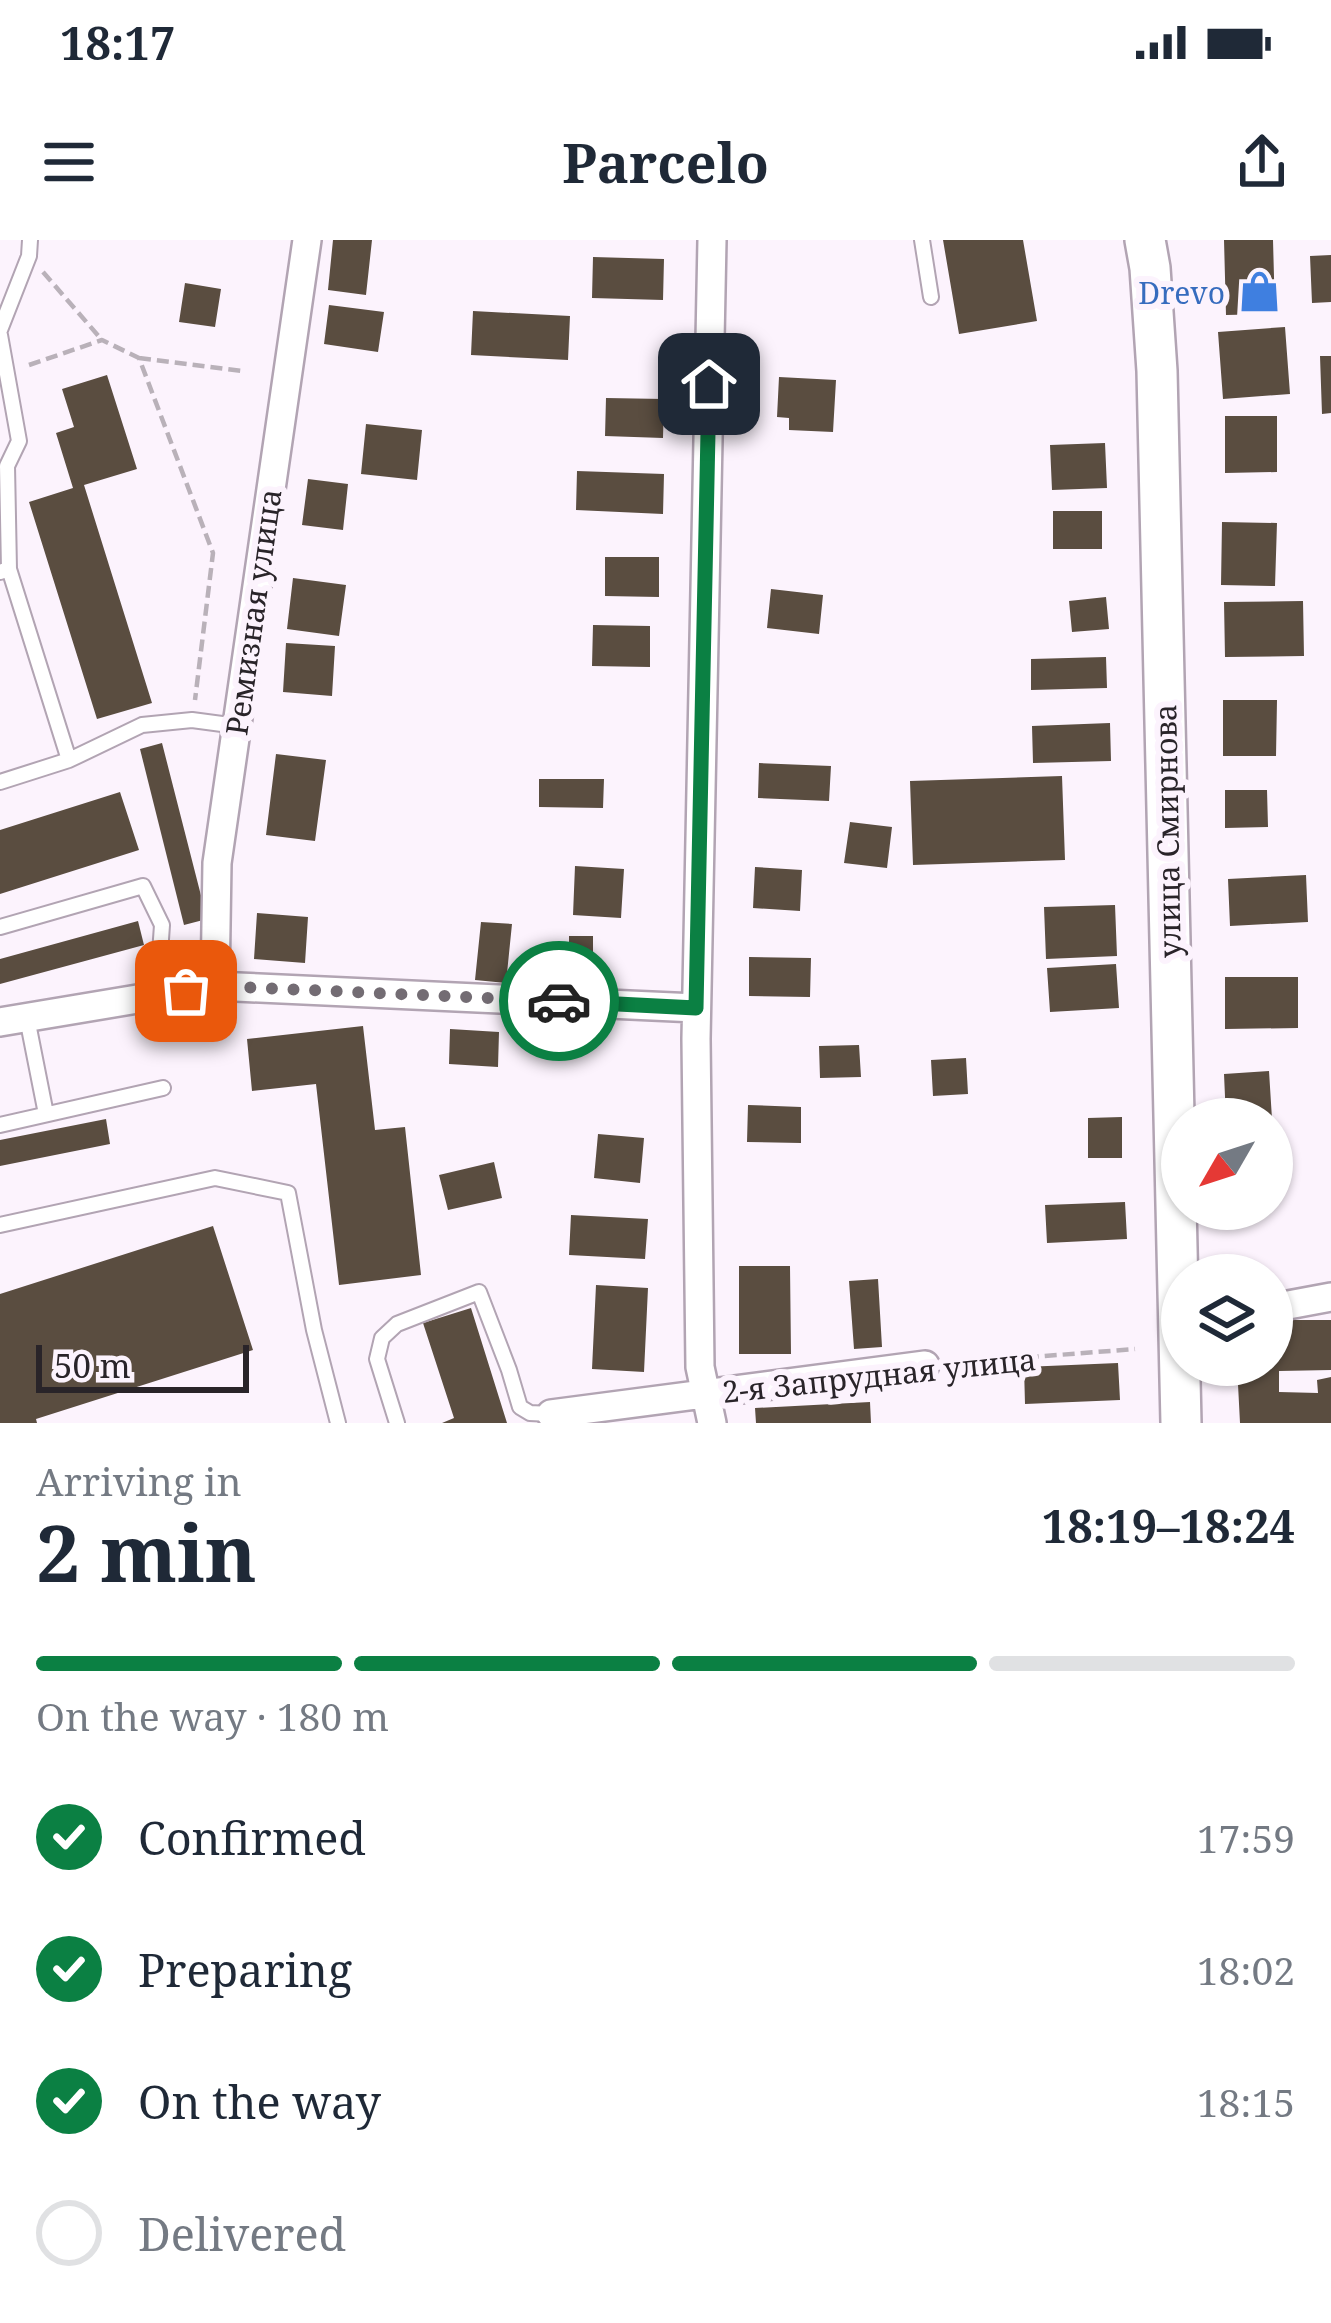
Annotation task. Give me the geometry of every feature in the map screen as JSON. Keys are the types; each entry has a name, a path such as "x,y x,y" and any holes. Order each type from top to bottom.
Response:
{"main road":[{"name":"улица Смирнова","path":"1145,240 1157,371 1178,1254"},
{"name":"улица Смирнова","path":"1181,1386 1181,1423"}],"street":[{"name":"Ремизная улица","path":"215,986 217,863 307,240"},
{"path":"712,240 696,1008 700,1367 712,1423"},
{"path":"13,1020 215,986 696,1008"},
{"path":"1293,1304 1331,1297"},
{"name":"2-я Запрудная улица","path":"551,1414 925,1365"}],"lane":[{"path":"922,240 931,297"},
{"path":"29,248 0,333 19,441 7,466 4,571 69,760"},
{"path":"0,782 69,760 142,725 192,720 237,726"},
{"path":"0,927 143,886 162,925 157,996"},
{"path":"13,1020 46,1114"},
{"path":"0,1125 163,1088"},
{"path":"0,1225 215,1178 288,1193 314,1330 338,1423"},
{"path":"397,1423 377,1360 382,1338 397,1324 479,1292 520,1407 530,1413 551,1414"}],"path":[{"path":"29,248 102,340 139,358 242,371"},
{"path":"7,372 102,340"},
{"path":"139,358 213,553 192,720"},
{"name":"2-я Запрудная улица","path":"925,1365 1135,1349"}],"building":[{"path":"333,240 372,240 366,295 328,290"},
{"path":"943,240 1023,240 1037,321 959,334"},
{"path":"1224,240 1273,240 1275,314 1226,315"},
{"path":"1331,255 1331,302 1312,303 1310,256"},
{"path":"593,257 664,259 663,300 592,298"},
{"path":"185,283 221,289 215,327 179,322"},
{"path":"329,305 384,312 378,352 324,344"},
{"path":"473,311 570,316 568,360 471,355"},
{"path":"1285,327 1290,394 1223,399 1218,332"},
{"path":"1320,356 1331,356 1331,413 1322,414"},
{"path":"107,375 137,469 84,485 152,703 97,719 29,502 73,488 56,433 74,427 62,389"},
{"path":"779,377 836,380 833,432 789,430 789,418 777,417"},
{"path":"606,398 664,399 663,438 605,436"},
{"path":"1225,416 1277,416 1277,472 1225,473"},
{"path":"366,424 422,430 417,480 361,474"},
{"path":"1105,443 1107,488 1052,490 1050,445"},
{"path":"577,471 664,474 663,514 576,510"},
{"path":"308,479 348,484 343,530 302,525"},
{"path":"1053,511 1102,511 1102,549 1053,549"},
{"path":"1222,522 1277,523 1275,586 1221,585"},
{"path":"605,557 659,557 659,597 605,596"},
{"path":"293,578 346,585 339,636 287,629"},
{"path":"771,589 823,595 819,634 767,628"},
{"path":"1106,597 1109,629 1072,632 1069,601"},
{"path":"1303,601 1304,656 1225,657 1224,602"},
{"path":"593,625 650,626 650,667 592,666"},
{"path":"286,643 335,646 332,696 283,692"},
{"path":"1106,657 1107,688 1031,690 1031,659"},
{"path":"1223,700 1277,700 1276,756 1223,756"},
{"path":"1110,723 1111,761 1033,763 1032,726"},
{"path":"162,743 207,919 184,925 140,749"},
{"path":"276,754 326,760 315,841 266,835"},
{"path":"759,763 831,766 829,801 758,798"},
{"path":"1062,776 1065,860 913,865 910,781"},
{"path":"539,779 604,779 603,808 539,807"},
{"path":"1225,790 1267,790 1268,827 1225,828"},
{"path":"120,792 139,850 0,894 0,830"},
{"path":"850,822 892,827 887,868 844,863"},
{"path":"575,866 624,869 621,918 573,915"},
{"path":"755,867 802,870 800,911 753,908"},
{"path":"1306,875 1308,922 1230,926 1228,879"},
{"path":"1115,905 1117,956 1046,959 1044,907"},
{"path":"257,913 308,917 305,963 254,959"},
{"path":"138,921 144,945 0,984 0,959"},
{"path":"481,922 512,924 506,983 475,980"},
{"path":"569,936 593,936 593,985 548,985 548,954 569,953"},
{"path":"749,957 811,958 810,997 749,996"},
{"path":"1116,964 1119,1008 1050,1012 1047,968"},
{"path":"1225,977 1298,977 1298,1028 1225,1029"},
{"path":"363,1026 375,1130 405,1127 421,1275 339,1285 316,1084 252,1091 247,1039"},
{"path":"450,1029 499,1032 498,1067 449,1064"},
{"path":"859,1045 861,1077 820,1078 819,1046"},
{"path":"966,1058 968,1094 933,1096 931,1060"},
{"path":"1269,1071 1271,1098 1225,1098 1224,1074"},
{"path":"748,1105 801,1107 801,1143 747,1142"},
{"path":"1122,1117 1122,1158 1088,1158 1088,1118"},
{"path":"106,1119 110,1144 0,1166 0,1140"},
{"path":"598,1134 644,1138 640,1183 594,1178"},
{"path":"494,1162 502,1198 448,1210 439,1175"},
{"path":"1125,1202 1127,1239 1047,1243 1045,1205"},
{"path":"571,1215 648,1219 645,1259 569,1255"},
{"path":"213,1226 253,1350 36,1419 37,1423 0,1423 0,1294"},
{"path":"739,1266 790,1266 791,1354 739,1354"},
{"path":"878,1279 882,1347 854,1349 849,1281"},
{"path":"596,1285 648,1288 644,1372 592,1369"},
{"path":"471,1308 507,1423 442,1423 454,1418 423,1323"},
{"path":"1293,1320 1331,1320 1331,1370 1293,1371"},
{"path":"1118,1363 1120,1400 1025,1404 1024,1367"},
{"path":"1331,1377 1331,1423 1240,1423 1238,1386 1318,1393 1317,1380"},
{"path":"870,1402 871,1423 756,1423 755,1408"}],"way so far":[{"path":"186,991 215,986 559,1001"}],"place":[{"name":"Drevo","path":"1259,292"}],"route":[{"path":"559,1001 696,1008 709,384"}]}
